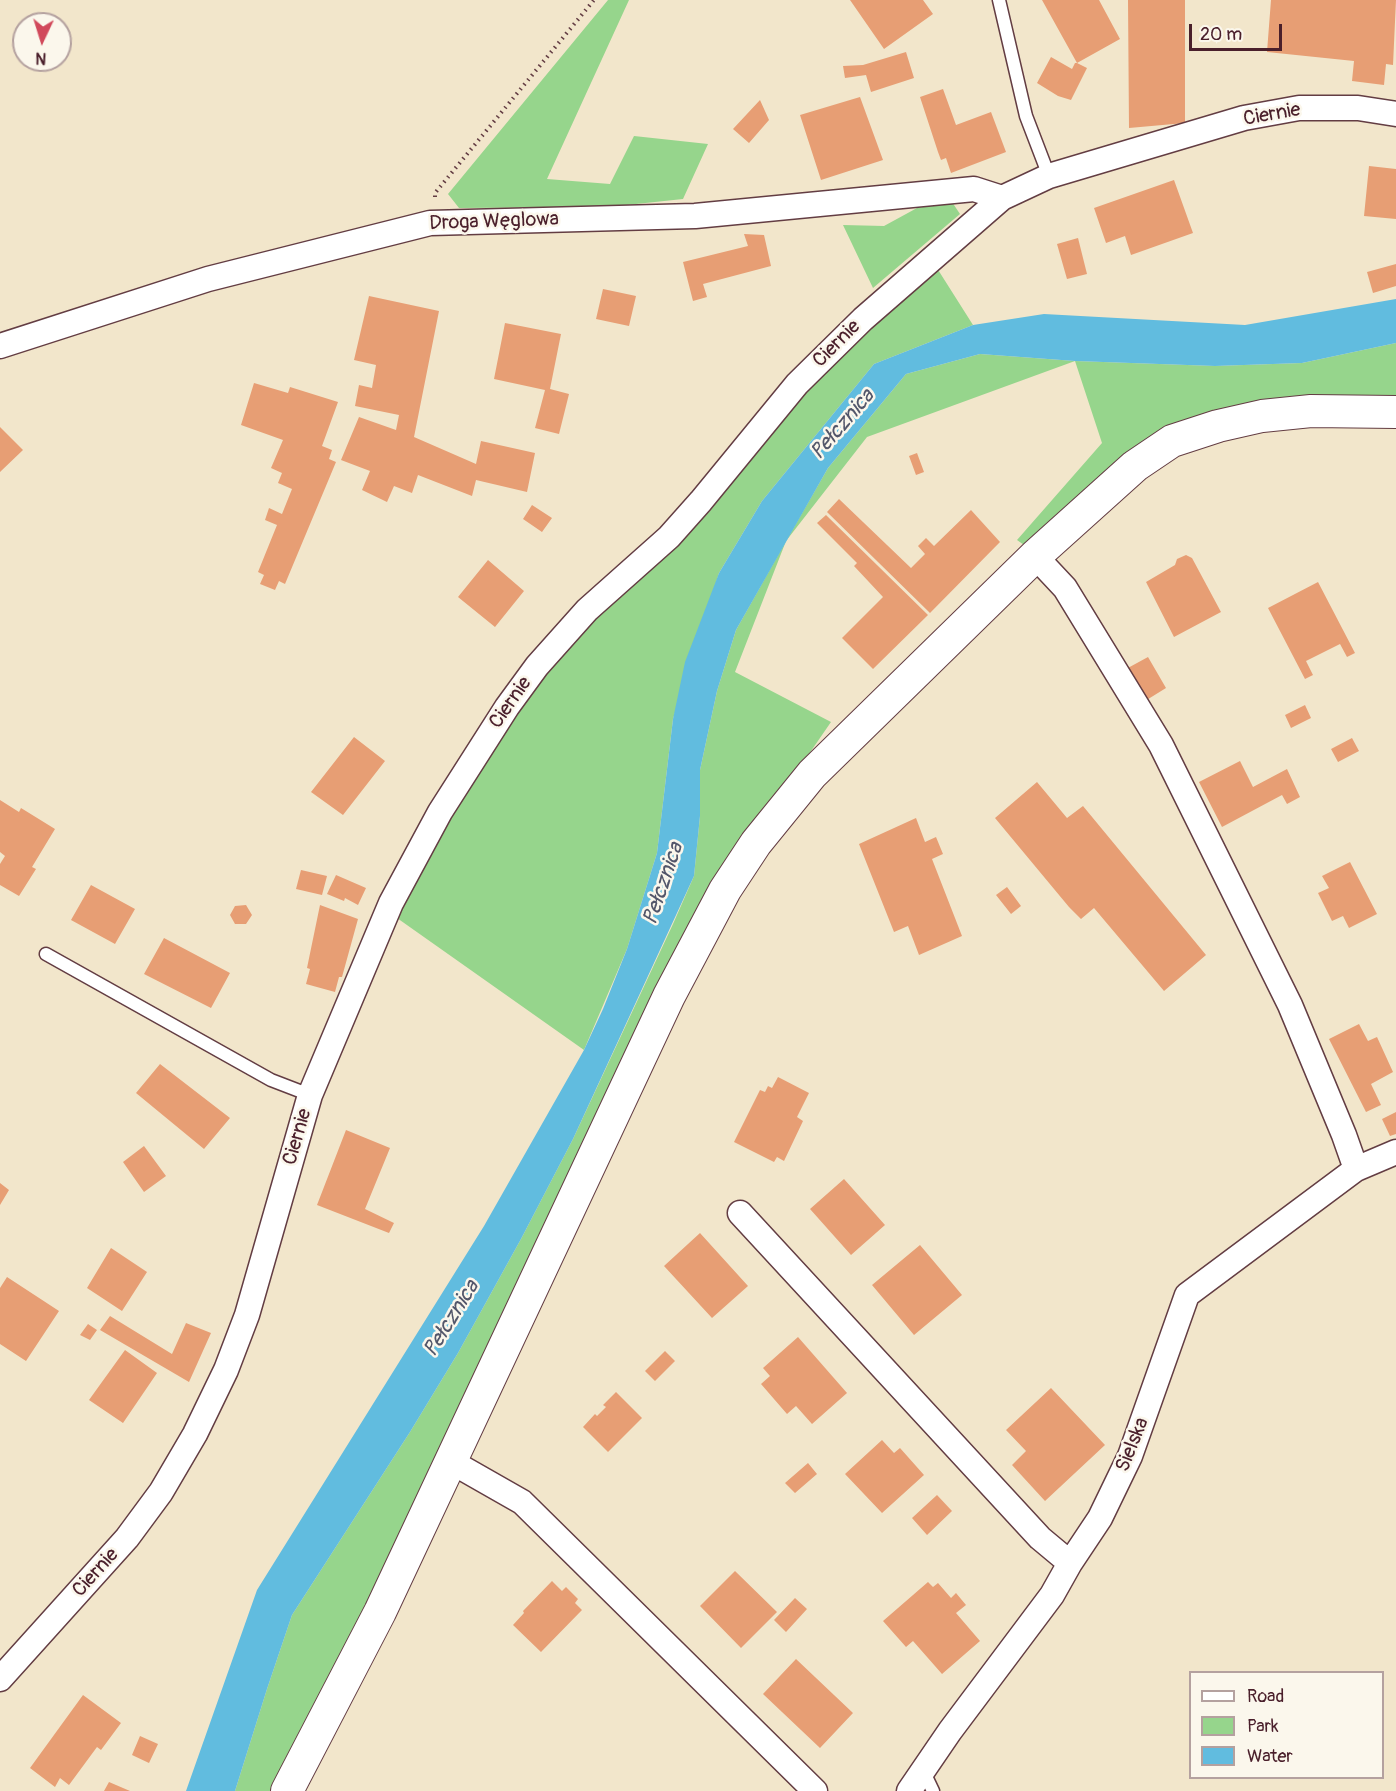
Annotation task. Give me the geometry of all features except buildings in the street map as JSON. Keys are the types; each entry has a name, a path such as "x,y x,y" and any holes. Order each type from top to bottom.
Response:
{"street":[{"name":"Ciernie","path":"0,1679 128,1538 161,1492 195,1434 226,1370 247,1315 309,1095 391,903 440,812 507,707 537,666 587,610 669,537 797,384 863,319 1002,198 1049,176 1244,118 1299,108 1358,108 1396,114"},
{"name":"Droga Węglowa","path":"0,345 208,279 430,223 695,216 974,189 1002,198"},
{"path":"287,1791 380,1612 669,996 725,890 756,843 812,774 1035,556 1135,466 1172,441 1218,426 1262,416 1311,411 1396,412"},
{"path":"1035,556 1065,588 1161,745 1290,1005 1356,1169"},
{"name":"Sielska","path":"909,1791 928,1781 950,1731 1053,1595 1070,1563 1100,1518 1130,1456 1187,1295 1356,1169 1396,1152"},
{"path":"740,1213 1040,1538 1070,1563"},
{"path":"450,1461 522,1502 814,1791"}],"lane":[{"path":"999,0 1026,116 1049,176"},
{"path":"46,954 271,1080 309,1095"}],"path":[{"path":"430,223 435,193 594,0"}],"green space":[{"path":"608,0 629,0 547,179 610,184 634,136 708,144 683,199 608,207 459,208 448,194"},
{"path":"952,202 960,214 873,288 843,225 884,226 917,208"},
{"path":"935,265 973,325 874,364 762,501 719,573 673,719 657,853 627,949 584,1050 397,918 448,822 516,712 545,674 594,621 678,544 709,512 806,390"},
{"path":"1396,343 1396,398 1259,402 1024,545 1017,540 1102,443 1075,361 1215,366 1302,363"},
{"path":"980,354 1075,361 867,437 786,541 828,468 906,374"},
{"path":"786,541 735,672 831,722 802,764 272,1791 235,1791 292,1615 410,1432 458,1353 521,1239 573,1139 673,924 694,876 700,816 700,770 717,691 736,630"}],"water":[{"name":"Pełcznica","path":"1396,299 1396,343 1302,363 1215,366 1075,361 980,354 906,374 828,468 736,630 717,691 700,770 700,816 694,876 573,1139 458,1353 292,1615 235,1791 186,1791 257,1590 484,1226 584,1050 603,1009 627,949 657,853 673,719 685,662 719,573 762,501 874,364 973,325 1044,314 1245,325"}]}
